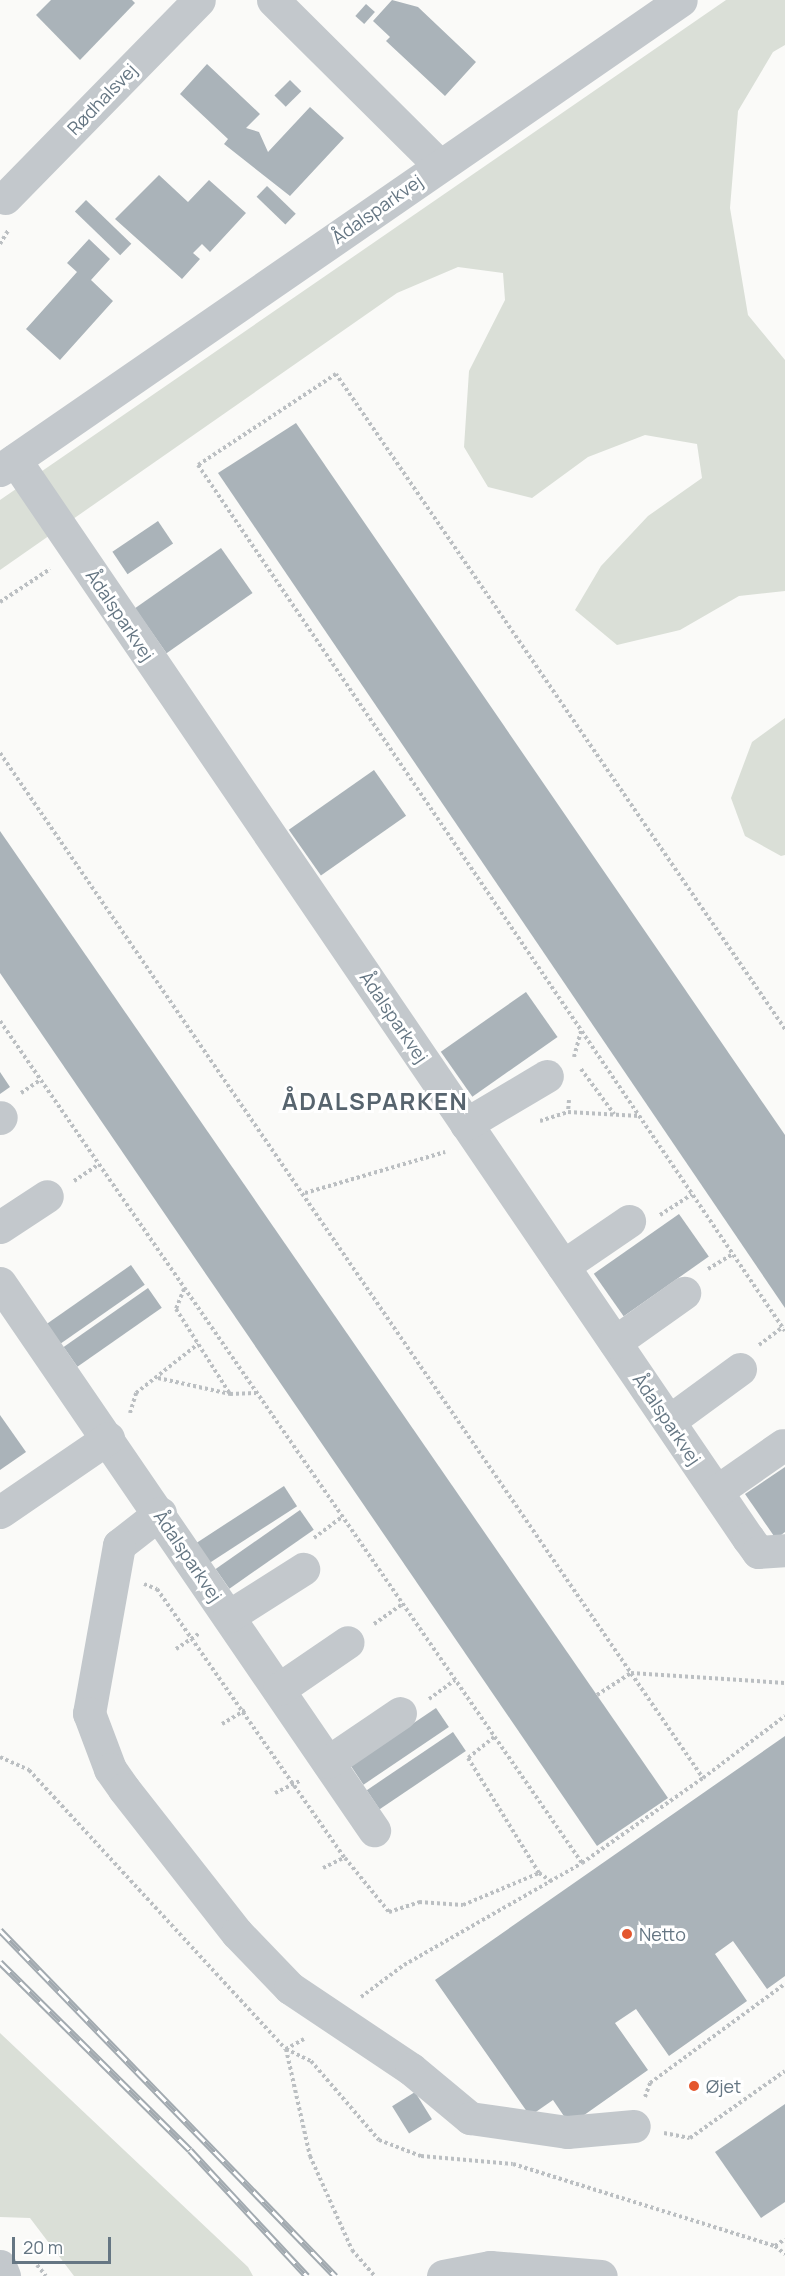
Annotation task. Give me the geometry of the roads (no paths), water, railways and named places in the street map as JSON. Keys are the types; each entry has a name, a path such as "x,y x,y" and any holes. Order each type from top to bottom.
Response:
{"street":[{"name":"Rødhalsvej","path":"5,198 199,0"},
{"path":"273,0 440,166"},
{"name":"Ådalsparkvej","path":"681,0 7,465 76,551 758,1552 785,1550"},
{"path":"473,1133 566,1074"},
{"path":"0,1227 47,1196"},
{"path":"563,1266 629,1221"},
{"name":"Ådalsparkvej","path":"0,1283 160,1513 374,1830"},
{"path":"615,1342 684,1293"},
{"path":"669,1421 740,1369"},
{"path":"0,1512 105,1435"},
{"path":"717,1491 783,1445"},
{"path":"160,1513 119,1545 89,1713 110,1768 237,1933 290,1988 319,2028 411,2069 470,2118 567,2132 634,2126"},
{"path":"230,1616 303,1569"},
{"path":"279,1689 348,1642"},
{"path":"328,1762 400,1713"},
{"path":"443,2276 490,2267 602,2276"}],"railway":[{"path":"0,1930 335,2276"},
{"path":"0,1962 190,2150 307,2276"}],"place":[{"name":"Netto","path":"627,1934"},
{"name":"Øjet","path":"694,2086"}],"district":[{"name":"ÅDALSPARKEN","path":"375,1101"}]}
